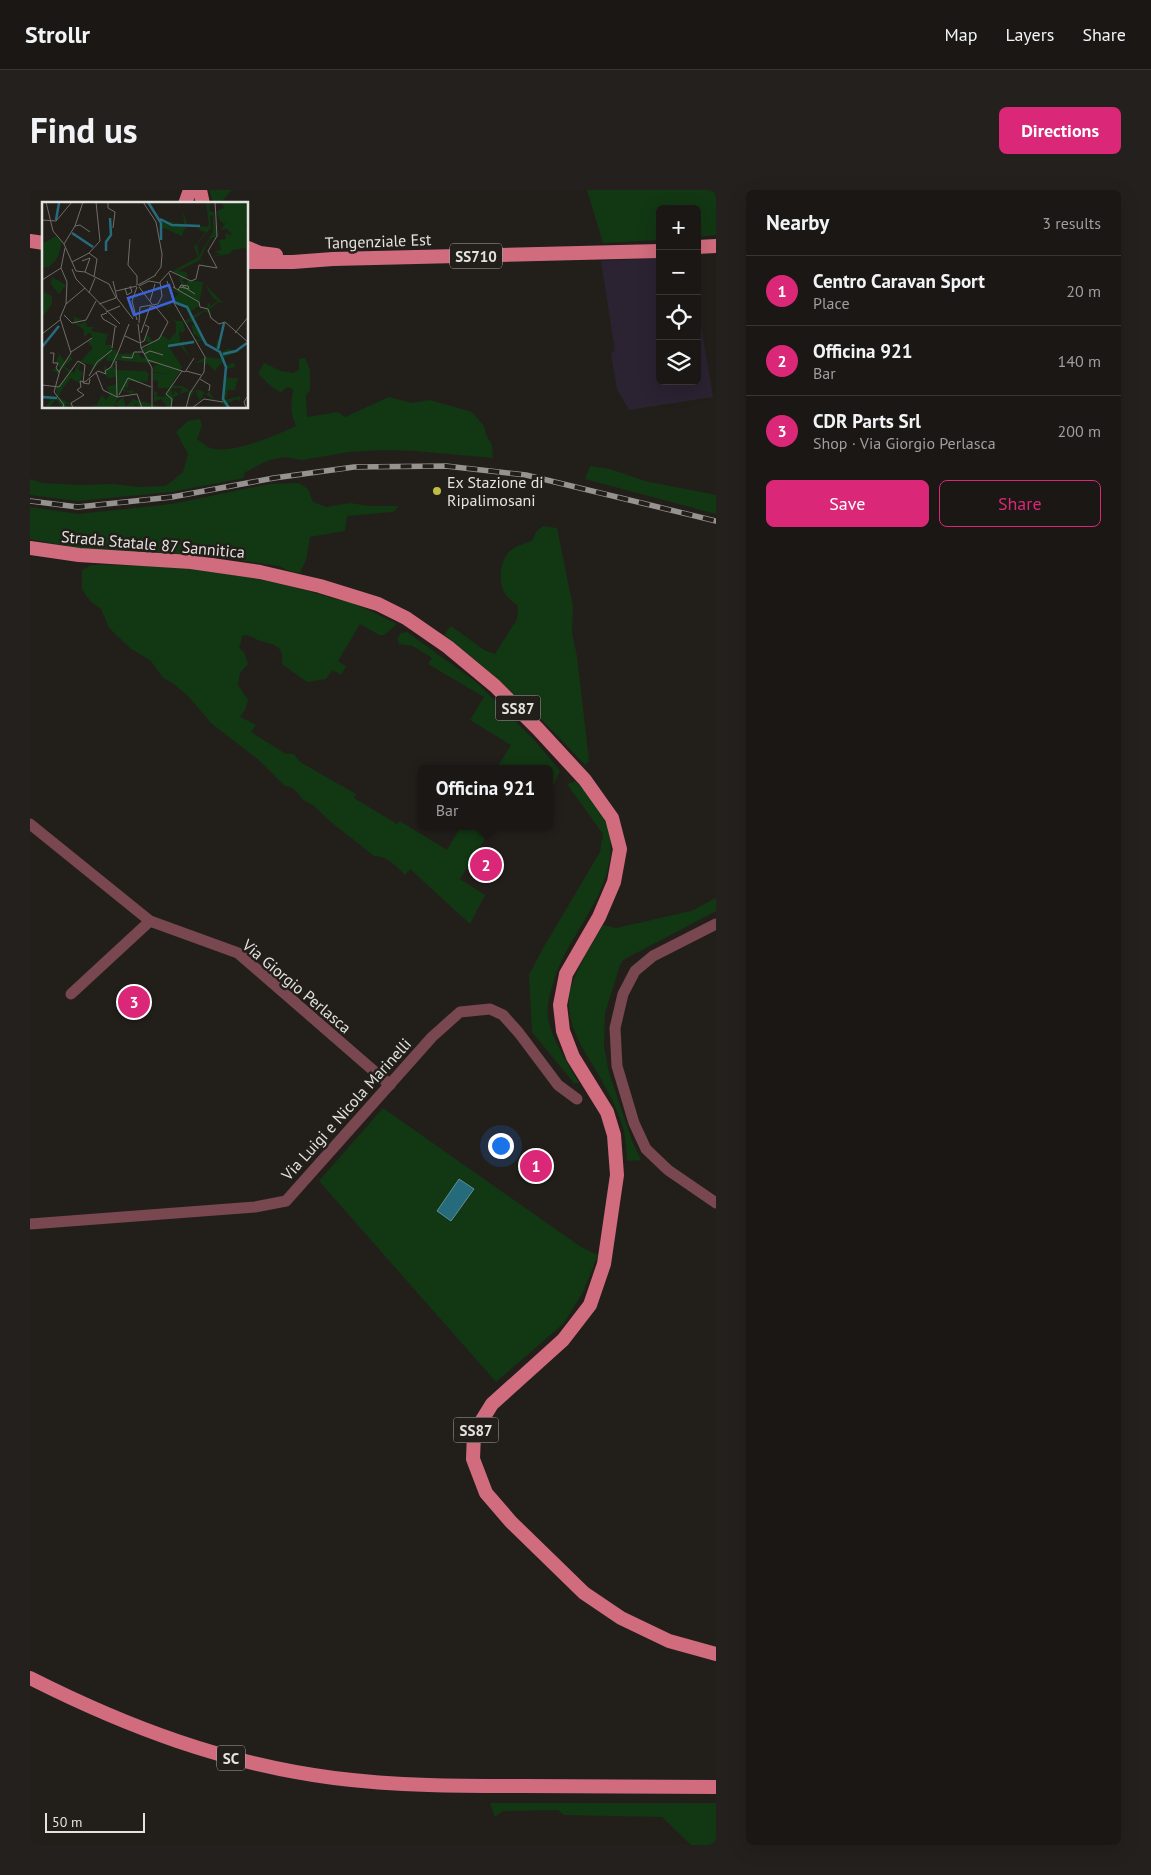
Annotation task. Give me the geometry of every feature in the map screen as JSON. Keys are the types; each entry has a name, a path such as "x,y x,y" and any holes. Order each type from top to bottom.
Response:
{"main road":[{"path":"186,202 190,190"},
{"path":"701,247 716,246"},
{"path":"249,248 260,253 277,255 293,262"},
{"name":"Tangenziale Est","path":"249,262 656,251"},
{"name":"Strada Statale 87 Sannitica","path":"30,548 79,555 191,562 260,572 320,586 378,604 406,618 448,647 495,686 585,780 612,818 620,849 614,882 599,916 566,974 560,1004 563,1030 573,1057 607,1112 614,1135 618,1175 604,1264 590,1305 563,1340 492,1404 474,1433 473,1460 486,1493 511,1522 584,1593 621,1618 670,1640 716,1654"},
{"name":"SC","path":"30,1678 85,1706 185,1745 243,1761 333,1778 392,1784 445,1786 716,1787"}],"street":[{"name":"Via Giorgio Perlasca","path":"30,824 150,921 238,954 390,1085"},
{"path":"71,994 150,921"},
{"path":"716,924 654,956 634,971 623,994 616,1028 617,1066 634,1123 646,1149 668,1170 716,1203"},
{"name":"Via Luigi e Nicola Marinelli","path":"30,1224 255,1207 286,1201 432,1037 460,1012 490,1009 503,1015 558,1085 577,1099"}],"shaded area":[{"path":"656,258 656,385 701,385 701,326 713,397 629,410 617,389 611,353 615,351 601,261"}],"green space":[{"path":"209,190 232,190 221,202 213,202"},
{"path":"587,190 716,190 716,235 701,237 701,205 656,205 656,240 603,243"},
{"path":"305,358 310,370 310,390 306,395 307,417 338,412 345,417 389,397 412,403 430,400 472,412 484,426 486,435 492,445 493,458 384,450 349,452 302,460 285,457 269,460 244,473 244,478 171,492 78,501 30,495 30,479 43,483 78,485 166,486 183,472 188,454 176,432 188,421 200,419 202,425 197,439 210,448 219,449 230,449 254,443 296,426 292,408 293,389 288,387 281,392 258,374 264,363 281,371 293,373 299,370 299,359"},
{"path":"590,466 610,469 645,481 716,495 716,514 585,479"},
{"path":"299,483 308,489 313,502 326,507 350,503 369,506 399,506 393,512 347,516 345,531 310,537 306,560 300,573 292,572 279,566 214,557 103,551 30,539 30,507 78,514 172,504 270,484"},
{"path":"543,526 557,528 573,607 572,633 577,656 589,761 585,765 517,697 444,635 451,626 484,650 495,654 517,619 518,606 503,591 501,573 504,560 512,549 532,541 536,532"},
{"path":"92,565 121,565 179,568 237,575 294,587 354,604 397,624 384,635 379,635 360,624 338,661 346,666 341,675 332,670 326,679 307,682 282,664 281,653 276,646 243,635 239,648 244,652 248,664 240,673 238,685 248,700 245,710 240,717 256,725 251,732 286,754 294,754 300,762 356,794 354,798 397,824 400,821 447,850 459,830 491,830 460,879 485,895 470,924 410,869 405,875 388,860 374,856 313,805 303,800 291,787 285,786 260,761 211,723 188,696 174,684 163,678 151,661 130,648 109,628 101,609 90,601 82,589 82,570"},
{"path":"407,632 476,682 535,741 560,771 553,786 553,765 498,765 511,745 470,720 484,697 428,664 432,658 413,646 399,644 397,639 401,633"},
{"path":"576,781 595,803 603,816 608,828 611,849 608,869 601,888 561,961 548,1003 549,1025 552,1033 560,1051 579,1083 574,1083 532,1032 529,975 600,852 603,834 567,784"},
{"path":"716,898 716,911 623,960 620,965 605,1013 604,1046 609,1073 632,1141 641,1160 627,1161 625,1134 614,1103 581,1045 572,1023 569,1011 569,998 573,981 603,925 616,928 691,911"},
{"path":"383,1108 581,1247 598,1255 583,1292 564,1323 496,1382 319,1181"},
{"path":"490,1803 716,1803 716,1845 691,1845 662,1817 564,1815 558,1810 503,1811 495,1817"}],"water":[{"path":"459,1179 474,1189 451,1221 437,1211"}],"railway":[{"path":"30,501 78,507 172,497 274,478 354,467 446,466 526,475 716,521"}],"place":[{"name":"Ex Stazione di Ripalimosani","path":"437,491"},
{"name":"Officina 921","path":"486,865"},
{"name":"CDR Parts Srl","path":"134,1002"},
{"name":"Centro Caravan Sport","path":"536,1166"}]}
